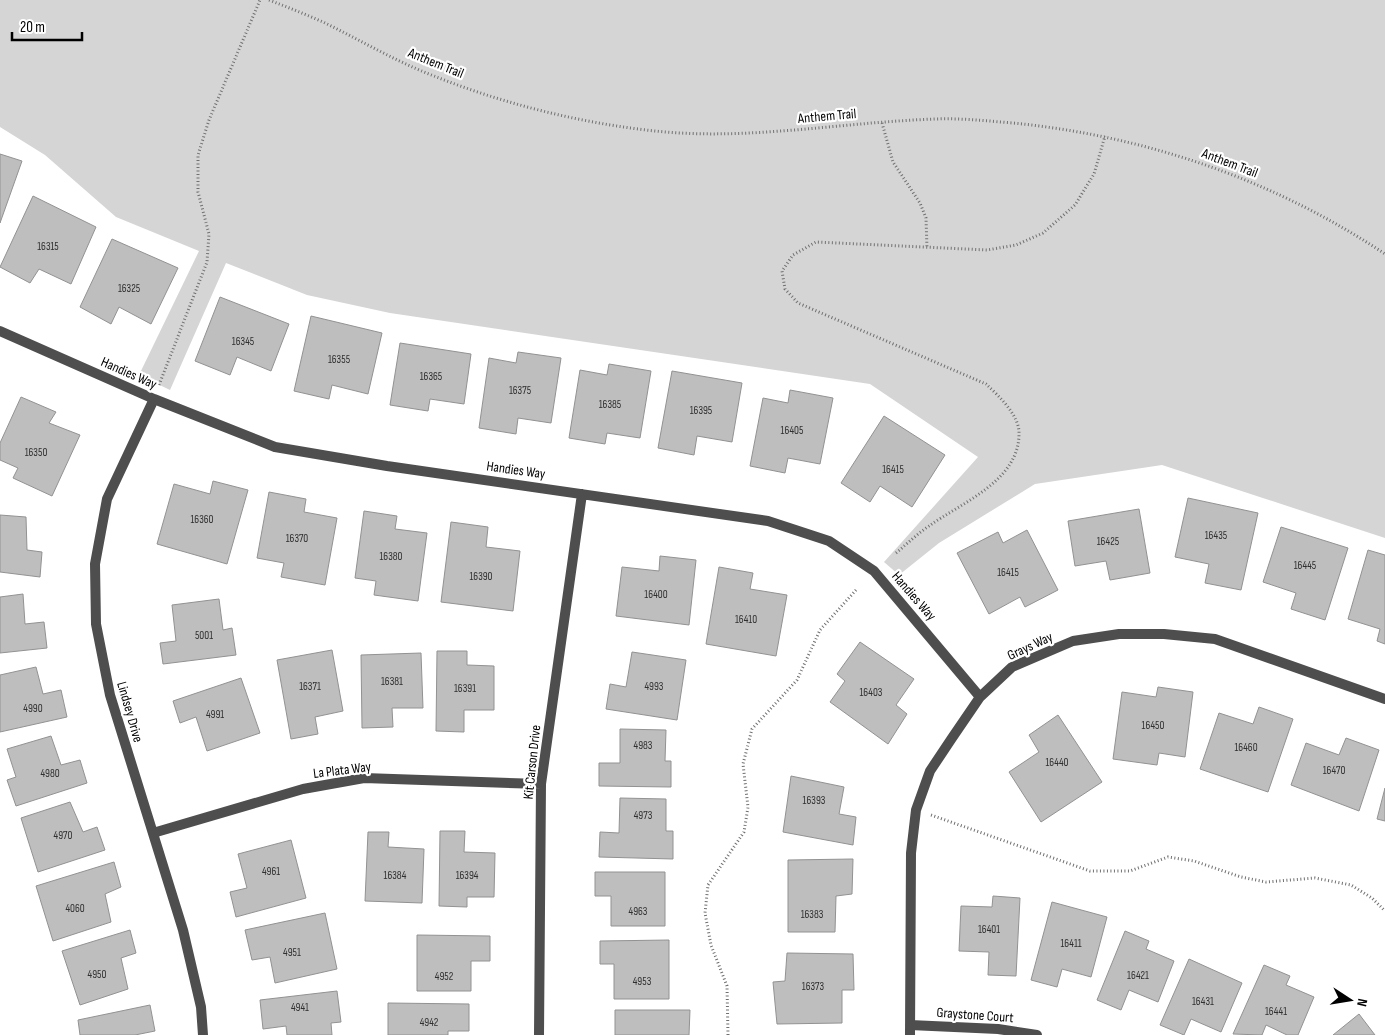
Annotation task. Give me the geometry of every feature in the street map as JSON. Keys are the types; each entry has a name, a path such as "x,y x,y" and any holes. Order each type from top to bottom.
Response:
{"street":[{"name":"Handies Way","path":"0,331 154,399 242,434 292,450 768,521 829,541 874,571 980,697"},
{"name":"Lindsey Drive","path":"154,399 106,499 95,564 96,624 110,695 183,930 201,1007 203,1035"},
{"name":"Kit Carson Drive","path":"539,1035 541,784 582,494"},
{"name":"Grays Way","path":"910,1030 911,853 916,810 930,771 980,697 1012,667 1073,641 1119,634 1164,634 1215,639 1385,699"},
{"name":"La Plata Way","path":"153,833 303,789 364,778 541,784"},
{"name":"Graystone Court","path":"910,1030 998,1030 1037,1035"}],"path":[{"path":"154,399 207,262 209,234 198,192 198,155 209,120 260,0"},
{"name":"Anthem Trail","path":"269,0 322,22 432,76 538,110 597,123 657,132 750,134 940,119 992,121 1049,127 1105,136 1168,152 1230,173 1327,220 1385,254"},
{"path":"882,123 893,162 920,203 926,218 927,248"},
{"path":"896,553 928,526 987,490 1012,463 1020,434 1017,426 1008,405 986,384 798,303 785,290 782,271 793,255 816,242 987,250 1016,245 1043,233 1075,205 1094,174 1105,136"},
{"path":"728,1035 727,986 711,945 705,914 708,885 744,832 748,807 743,764 752,729 797,680 820,630 856,590"},
{"path":"916,810 1090,872 1130,871 1168,857 1194,861 1241,877 1266,882 1314,878 1351,885 1372,898 1385,911"}],"shaded area":[{"path":"0,0 1385,0 1385,538 1162,465 1035,484 939,543 899,575 884,562 978,457 870,384 390,313 307,295 226,263 170,390 139,375 199,251 116,217 45,155 0,127"}],"building":[{"path":"0,154 22,161 0,223"},
{"path":"33,196 96,227 71,284 39,269 30,283 0,267"},
{"path":"112,239 178,268 151,324 119,307 111,324 80,307"},
{"path":"220,297 289,324 271,371 237,357 230,375 195,361"},
{"path":"311,316 382,333 368,394 332,385 329,399 294,391"},
{"path":"400,343 471,354 464,404 430,399 428,411 390,405"},
{"path":"518,352 561,358 551,423 518,418 516,434 479,428 489,358 516,363"},
{"path":"609,364 651,371 640,438 607,433 605,444 569,438 580,370 607,375"},
{"path":"672,371 742,383 732,442 697,436 694,455 658,448"},
{"path":"790,390 833,398 820,464 788,458 785,473 750,466 763,398 788,403"},
{"path":"21,397 56,412 49,423 80,435 52,496 13,478 18,468 0,460 0,443"},
{"path":"884,416 945,455 912,507 880,486 870,502 841,483"},
{"path":"213,481 248,490 227,564 157,544 174,484 210,494"},
{"path":"269,492 306,499 304,512 337,518 325,585 281,577 284,563 257,558"},
{"path":"1188,498 1258,513 1241,590 1205,583 1209,564 1175,557"},
{"path":"1139,509 1150,573 1110,580 1106,561 1075,566 1068,521"},
{"path":"364,511 397,516 395,529 427,533 418,601 374,595 376,581 355,578"},
{"path":"0,515 26,517 27,550 42,552 40,577 0,572"},
{"path":"451,522 488,527 486,547 520,551 513,611 441,602"},
{"path":"1281,527 1348,548 1325,620 1291,609 1296,593 1263,582"},
{"path":"1027,530 1058,590 1025,607 1020,597 989,614 957,553 998,532 1003,543"},
{"path":"1368,550 1385,555 1385,644 1377,641 1380,629 1348,619"},
{"path":"660,556 696,560 689,625 616,616 622,567 659,571"},
{"path":"719,567 753,573 750,589 787,595 776,656 706,644"},
{"path":"23,594 25,624 44,622 47,648 0,653 0,597"},
{"path":"219,599 223,630 232,628 236,655 163,664 160,643 176,641 172,605"},
{"path":"860,642 914,679 896,705 907,714 888,744 830,702 845,681 837,674"},
{"path":"332,650 343,711 315,717 318,734 291,739 277,660"},
{"path":"437,651 467,651 467,665 494,666 494,710 464,710 464,732 436,731"},
{"path":"632,652 686,660 677,720 606,709 610,684 626,687"},
{"path":"421,653 423,708 392,708 393,727 362,728 361,655"},
{"path":"36,667 43,694 61,690 67,717 0,732 0,675"},
{"path":"241,678 260,733 207,751 196,717 180,723 173,701"},
{"path":"1158,687 1193,692 1185,757 1159,753 1157,765 1113,759 1122,692 1156,697"},
{"path":"1259,707 1293,719 1268,792 1200,769 1219,713 1253,724"},
{"path":"1058,715 1102,782 1041,822 1009,772 1039,752 1029,735"},
{"path":"620,729 666,730 665,761 671,761 671,787 599,786 599,763 620,763"},
{"path":"51,736 61,765 80,760 87,783 16,806 7,780 16,777 7,749"},
{"path":"1346,738 1379,750 1359,811 1291,785 1306,743 1339,755"},
{"path":"791,776 844,787 839,814 856,817 853,845 783,832"},
{"path":"1385,788 1385,821 1377,819"},
{"path":"620,798 666,799 666,831 673,831 673,859 599,857 600,832 619,833"},
{"path":"70,802 83,832 97,827 105,850 38,872 21,818"},
{"path":"440,831 465,831 464,852 495,853 494,897 467,897 467,907 439,906"},
{"path":"368,832 389,832 388,847 424,849 422,903 365,901"},
{"path":"291,840 306,898 236,917 230,892 247,888 238,854"},
{"path":"853,859 852,894 836,896 835,932 788,932 788,860"},
{"path":"114,862 121,887 105,894 111,922 53,941 36,886"},
{"path":"595,872 665,872 665,926 611,926 611,896 595,896"},
{"path":"993,896 1020,898 1016,976 988,975 989,952 959,951 961,906 992,907"},
{"path":"1052,902 1107,917 1091,977 1062,969 1057,987 1031,980"},
{"path":"325,913 337,969 275,983 270,957 252,960 245,930"},
{"path":"130,930 136,953 121,958 128,989 80,1005 62,951"},
{"path":"1125,931 1149,941 1146,949 1174,961 1158,1002 1129,990 1121,1010 1097,1000"},
{"path":"417,935 490,936 490,961 471,961 471,991 417,991"},
{"path":"669,940 669,999 614,999 614,964 600,964 600,941"},
{"path":"787,953 853,954 854,990 842,990 842,1023 777,1024 773,982 785,981"},
{"path":"1189,959 1242,983 1221,1032 1191,1019 1184,1035 1160,1025"},
{"path":"1264,965 1290,976 1286,985 1314,997 1298,1035 1287,1035 1266,1025 1262,1035 1233,1034"},
{"path":"337,991 341,1022 331,1023 332,1035 287,1035 286,1026 263,1029 260,1000"},
{"path":"388,1003 469,1004 469,1031 448,1031 448,1035 388,1035"},
{"path":"150,1005 155,1031 135,1035 80,1035 78,1020"},
{"path":"615,1010 690,1010 689,1035 615,1035"},
{"path":"1359,1014 1375,1035 1333,1035"}]}
